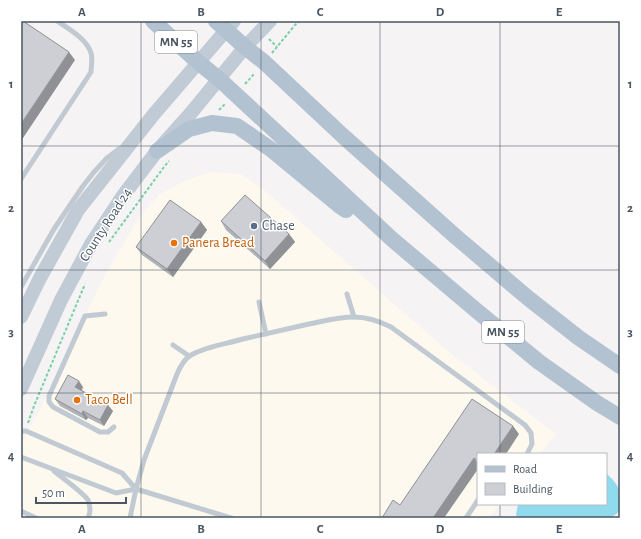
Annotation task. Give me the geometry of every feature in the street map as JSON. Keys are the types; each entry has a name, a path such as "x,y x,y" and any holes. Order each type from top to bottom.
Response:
{"main road":[{"name":"MN 55","path":"153,21 219,79 393,240 539,362 597,403 620,417"},
{"name":"MN 55","path":"226,24 245,47 264,62 455,236 528,298 579,338 620,366"},
{"path":"163,156 189,129 212,123 237,126 272,150 340,206 393,240"}],"street":[{"name":"County Road 24","path":"21,389 61,300 91,244 122,197 163,156 191,114 245,47 270,21"},
{"name":"County Road 24","path":"21,317 40,278 78,210 136,136 198,62 226,24"}],"lane":[{"path":"21,179 91,72 92,54 87,44 57,21"},
{"path":"21,287 54,229 83,186 107,158 136,136"},
{"path":"347,294 354,317"},
{"path":"259,302 266,334"},
{"path":"105,314 86,316 49,396 49,402 53,407 100,432 108,432 114,427"},
{"path":"130,518 144,460 176,374 189,356 208,348 340,317 367,318 380,321 391,327 525,425 531,433 532,444 527,453"},
{"path":"174,345 189,356"},
{"path":"22,431 26,431 122,473 136,489"},
{"path":"21,457 116,493 136,489 231,518"},
{"path":"50,468 87,498 90,507 90,515 88,518"},
{"path":"466,518 477,502"},
{"path":"21,511 36,518"}],"path":[{"path":"215,123 214,114 235,95 294,25 300,21"},
{"path":"106,247 164,167 163,156"},
{"path":"22,431 30,419 88,278"}],"shaded area":[{"path":"211,172 241,174 263,189 450,353 556,434 541,453 477,453 477,505 499,505 489,518 21,518 21,444 38,413 104,277 140,216 160,194 187,180"}],"water":[{"path":"607,474 615,482 620,494 620,511 612,517 518,518 516,515 518,505 607,505"}],"building":[{"path":"21,21 69,52 21,124"},
{"path":"245,195 289,234 265,261 221,221"},
{"name":"Panera Bread","path":"170,200 201,222 167,269 136,247"},
{"name":"Taco Bell","path":"68,375 79,381 75,387 108,405 100,420 83,411 82,414 55,399"},
{"path":"472,399 513,426 495,453 477,453 477,460 474,458 433,518 382,518 393,500 400,505"}],"place":[{"name":"Chase","path":"254,226"},
{"name":"Panera Bread","path":"174,243"},
{"name":"Taco Bell","path":"77,400"}]}
